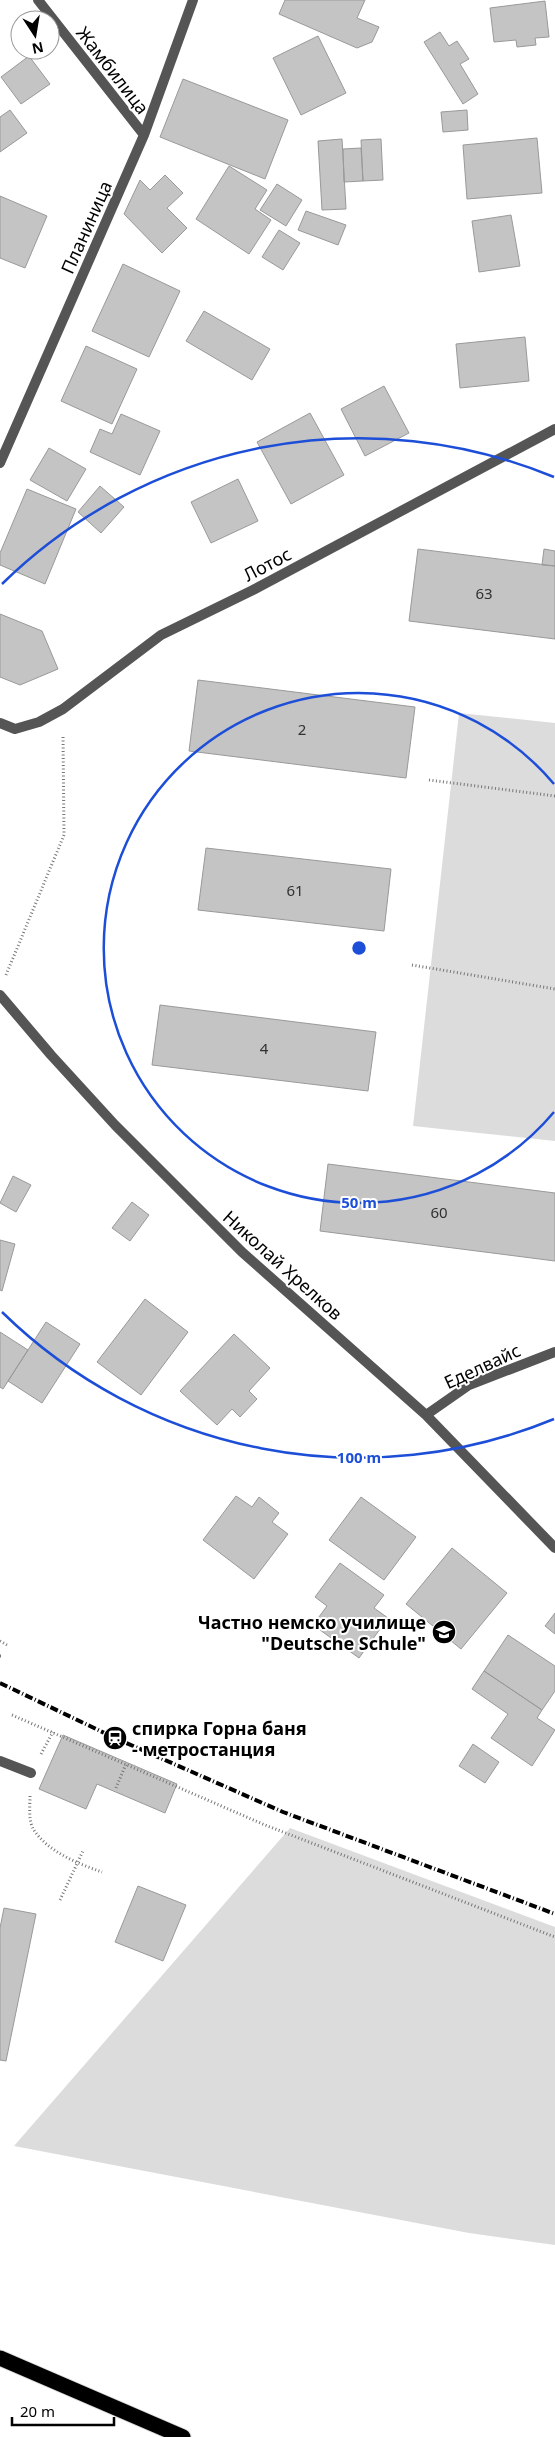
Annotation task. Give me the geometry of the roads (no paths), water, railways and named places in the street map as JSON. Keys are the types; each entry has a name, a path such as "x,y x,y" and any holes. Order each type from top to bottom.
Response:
{"highway":[{"path":"0,2358 183,2437"}],"street":[{"name":"Жамбилица","path":"38,0 144,136"},
{"name":"Планиница","path":"0,463 144,136 194,0"},
{"name":"Лотос","path":"0,723 15,729 40,722 63,709 161,635 253,590 555,429"},
{"name":"Николай Хрелков","path":"0,995 51,1056 108,1118 242,1252 426,1415 555,1548"},
{"name":"Еделвайс","path":"426,1415 469,1385 555,1352"},
{"path":"0,1761 30,1773"}],"railway":[{"path":"0,1683 115,1738 283,1812 555,1914"}],"place":[{"name":"Частно немско училище \"Deutsche Schule\"","path":"444,1632"},
{"name":"спирка Горна баня - метростанция","path":"115,1738"}]}
